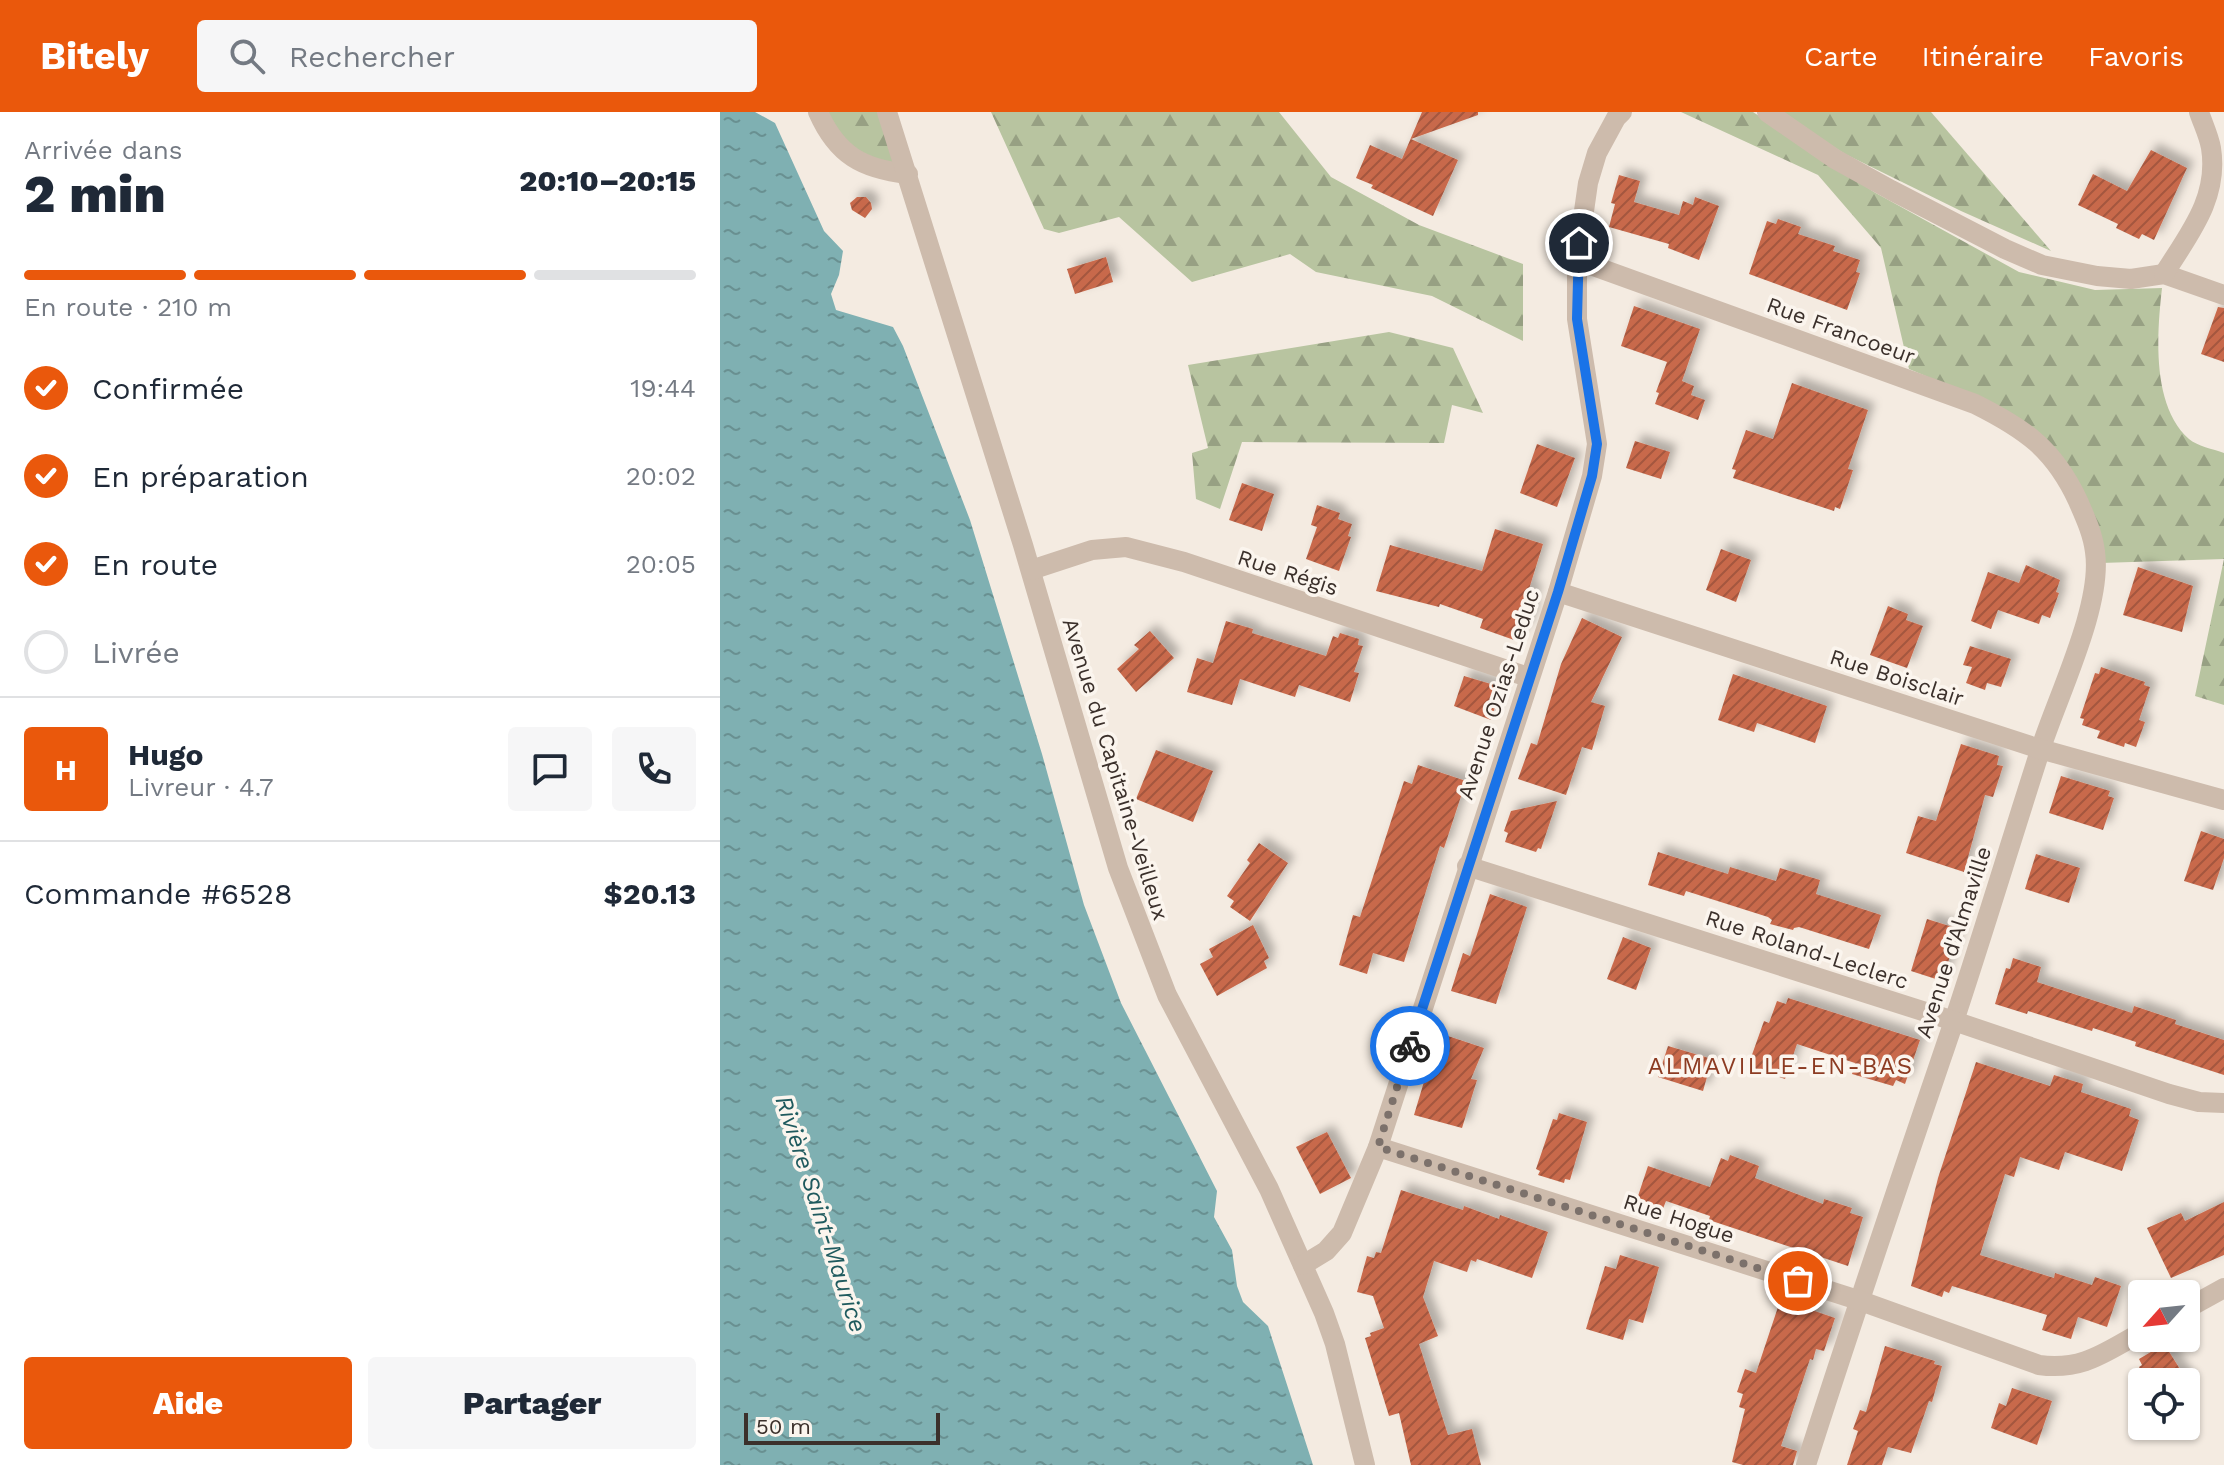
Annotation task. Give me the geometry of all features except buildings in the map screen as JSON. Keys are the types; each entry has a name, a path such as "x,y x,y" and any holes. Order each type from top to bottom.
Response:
{"street":[{"path":"818,112 826,130 843,150 861,164 882,171 908,174"},
{"name":"Avenue du Capitaine-Veilleux","path":"887,112 1031,570 1135,918 1167,995 1269,1189 1303,1265 1335,1344 1365,1465"},
{"name":"Avenue Ozias-Leduc","path":"1303,1265 1326,1251 1342,1233 1378,1147 1558,592 1592,476 1597,444 1577,319 1577,260 1593,168 1603,141 1622,112"},
{"path":"1767,112 1835,159 2005,249 2042,265 2131,279 2164,274 2224,295"},
{"path":"2164,274 2206,208 2213,179 2211,147 2199,112"},
{"name":"Rue Francoeur","path":"1577,260 1975,404 2037,441 2053,457 2067,479"},
{"name":"Avenue d'Almaville","path":"1806,1465 1858,1300 1954,1021 2040,749 2090,611 2096,576 2095,551 2086,518 2067,479"},
{"name":"Rue Régis","path":"1031,570 1092,550 1126,547 1184,562 1528,677"},
{"name":"Rue Boisclair","path":"1558,592 2040,749 2224,800"},
{"name":"Rue Roland-Leclerc","path":"1467,866 1954,1021 2169,1094 2199,1102 2224,1103"},
{"name":"Rue Hogue","path":"1378,1147 1858,1300 2039,1365 2062,1368 2083,1364 2128,1340"},
{"path":"2200,1301 2224,1288"}],"green space":[{"path":"818,112 887,112 908,174 861,164"},
{"path":"991,112 1279,112 1331,177 1419,225 1523,264 1523,341 1432,296 1316,272 1290,254 1192,282 1119,217 1059,233 1044,229"},
{"path":"1681,112 1753,112 1874,192 2019,272 2095,290 2162,288 2159,368 2168,407 2189,439 2224,453 2224,559 2101,563 2079,492 1966,393 1909,369 1881,248 1818,175"},
{"path":"1779,112 1931,112 2051,251 1845,154"},
{"path":"1389,332 1453,348 1483,413 1452,405 1444,443 1242,442 1220,509 1196,499 1192,453 1208,448 1188,365"},
{"path":"2224,559 2224,705 2195,696"}],"water":[{"name":"Rivière Saint-Maurice","path":"720,112 755,112 775,123 824,231 843,251 839,275 831,294 836,310 893,327 903,346 970,520 1042,754 1084,905 1121,1003 1217,1191 1214,1217 1232,1250 1237,1286 1243,1302 1268,1326 1313,1465 720,1465"}],"way so far":[{"path":"1410,1046 1378,1147 1798,1281"}],"district":[{"name":"ALMAVILLE-EN-BAS","path":"1781,1066"}],"route":[{"path":"1410,1046 1558,592 1592,476 1597,444 1577,319 1579,243"}]}
